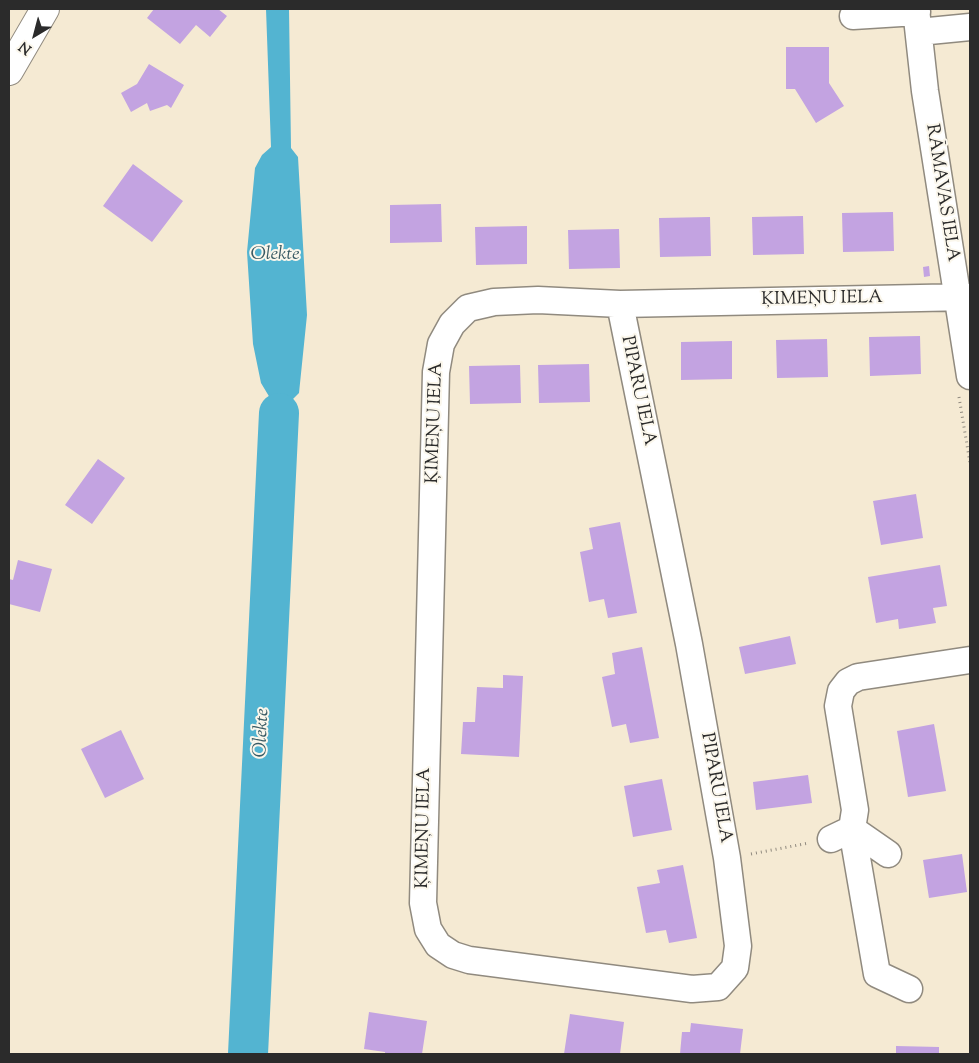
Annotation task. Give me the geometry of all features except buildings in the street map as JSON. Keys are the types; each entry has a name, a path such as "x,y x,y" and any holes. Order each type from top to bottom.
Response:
{"main road":[{"path":"9,72 45,9"}],"street":[{"path":"854,16 917,18 970,27"},
{"name":"RĀMAVAS IELA","path":"917,18 925,91 964,297 970,376"},
{"name":"ĶIMEŅU IELA","path":"438,946 428,929 423,903 436,372 441,344 452,324 468,308 494,302 538,300 620,304 964,297"},
{"name":"PIPARU IELA","path":"438,946 453,955 469,960 692,989 718,988 735,968 738,946 727,858 689,644 620,304"},
{"path":"909,989 877,974 842,834 855,810 838,706 841,691 848,682 858,677 970,660"},
{"path":"842,834 888,854"}],"path":[{"path":"727,858 842,834"}],"water":[{"name":"Olekte","path":"266,9 289,9 291,148 298,157 307,315 299,393 279,413 261,383 253,344 247,252 255,168 262,155 271,147"}],"waterway":[{"name":"Olekte","path":"248,1054 279,413"}]}
